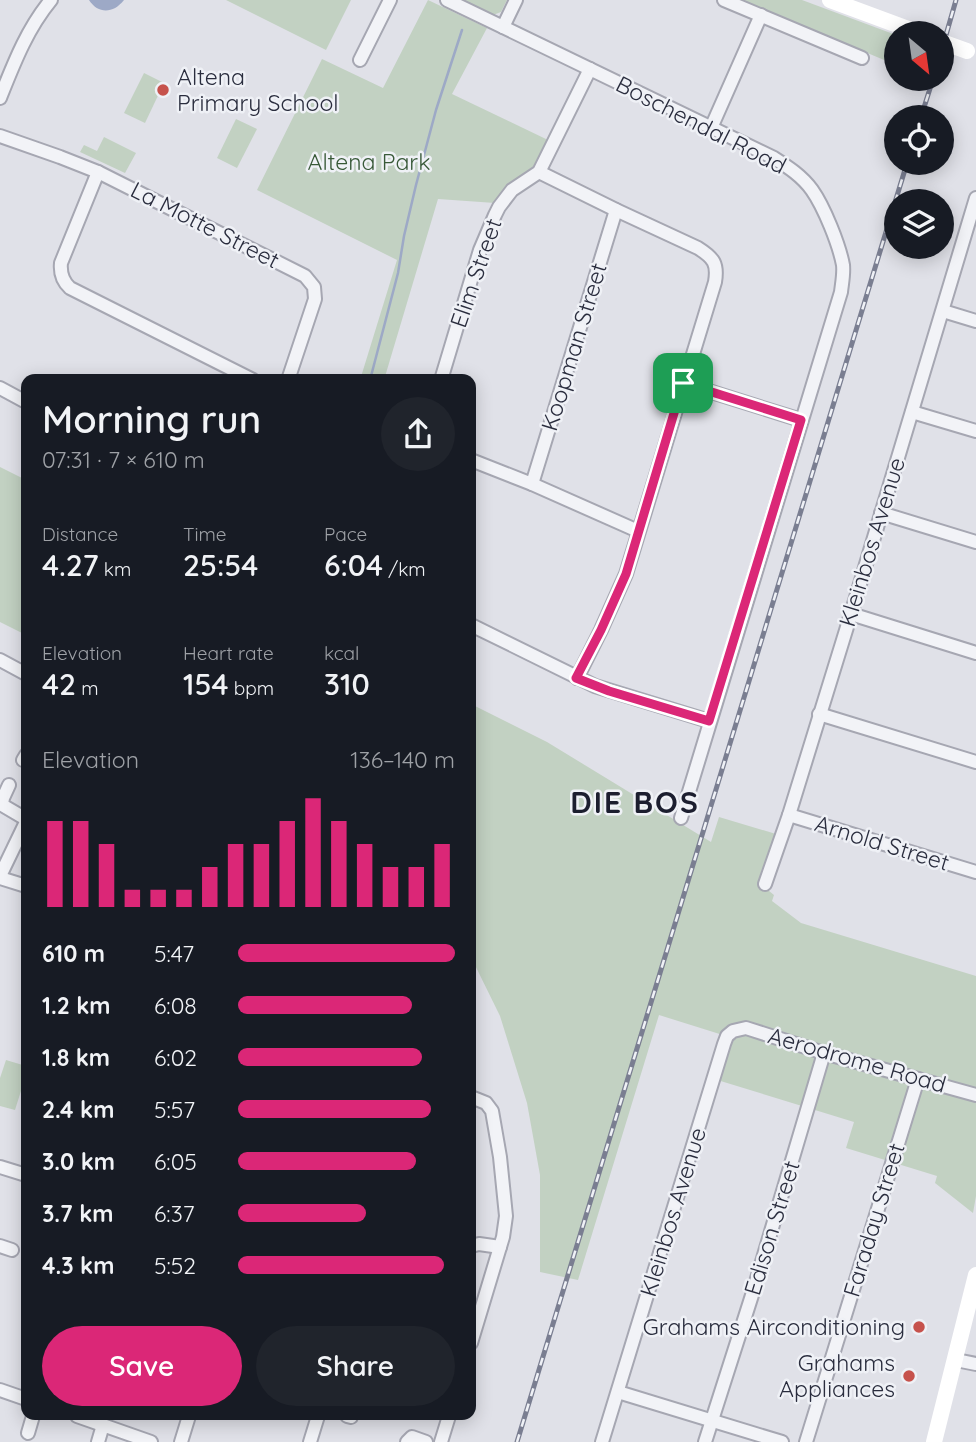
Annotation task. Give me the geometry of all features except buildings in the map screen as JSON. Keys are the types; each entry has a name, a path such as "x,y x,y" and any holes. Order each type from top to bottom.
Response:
{"main road":[{"path":"830,0 886,21"},
{"path":"954,46 971,52"},
{"path":"934,1442 976,1275"}],"street":[{"path":"0,98 27,34 51,0"},
{"path":"360,60 390,0"},
{"name":"Boschendal Road","path":"447,0 791,168 813,191 841,258 841,292 681,818"},
{"path":"503,27 516,0"},
{"path":"724,0 862,58"},
{"path":"711,128 761,15"},
{"name":"Elim Street","path":"442,374 480,250 495,215 512,190 539,172 590,69"},
{"name":"La Motte Street","path":"0,136 98,173 309,279 314,287 315,299 290,374"},
{"path":"539,172 698,248 713,260 717,270 626,574 576,678"},
{"path":"98,173 61,263 61,274 65,283 70,288 241,374"},
{"name":"Kleinbos Avenue","path":"765,884 789,815 975,206"},
{"name":"Koopman Street","path":"532,484 616,210"},
{"path":"943,311 976,321"},
{"path":"683,383 801,420"},
{"path":"0,388 21,399"},
{"path":"912,412 976,431"},
{"path":"476,462 638,531"},
{"path":"881,513 976,542"},
{"path":"851,614 976,653"},
{"path":"476,628 576,678 609,691 709,721"},
{"path":"0,660 21,671"},
{"path":"819,714 976,762"},
{"path":"9,785 2,798 2,805 21,818"},
{"name":"Arnold Street","path":"789,815 976,872"},
{"path":"21,832 0,877 21,884"},
{"name":"Aerodrome Road","path":"738,1029 746,1028 824,1053 976,1095"},
{"name":"Kleinbos Avenue","path":"602,1442 724,1044 727,1036 738,1029"},
{"name":"Edison Street","path":"705,1442 824,1053"},
{"name":"Faraday Street","path":"806,1442 918,1079"},
{"path":"476,1099 486,1103 492,1111 506,1205 500,1247 476,1309"},
{"path":"1,1171 21,1174"},
{"path":"476,1245 500,1247"},
{"path":"956,1360 976,1364"},
{"path":"0,1390 21,1397"},
{"path":"618,1391 782,1442"},
{"path":"29,1433 32,1420"},
{"path":"89,1420 151,1442"},
{"path":"185,1441 188,1420"},
{"path":"310,1442 317,1420"},
{"path":"441,1442 448,1420"},
{"path":"98,1442 103,1425"},
{"path":"407,1442 412,1437 426,1442"}],"green space":[{"path":"226,0 351,0 326,50"},
{"name":"Altena Park","path":"428,0 487,28 452,94 548,140 533,168 495,203 438,199 386,374 362,374 397,260 257,190 322,59 383,88"},
{"path":"462,0 507,0 501,12 493,15"},
{"path":"741,0 802,0 884,31 884,60"},
{"path":"144,73 164,83 145,123 124,113"},
{"path":"236,119 257,129 237,168 217,158"},
{"path":"104,137 136,153 125,173 80,152 84,145 97,151"},
{"path":"0,467 21,478 21,632 0,622"},
{"path":"476,706 547,742 711,842 719,817 776,834 768,864 762,869 758,882 774,895 772,901 801,923 976,976 976,1196 973,1213 935,1183 937,1176 846,1148 854,1122 714,1079 726,1036 659,1015 578,1280 540,1272 540,1175 527,1103 500,1016 476,967"},
{"path":"6,1060 21,1064 21,1091 15,1110 0,1106 0,1078"}],"water":[{"path":"89,0 124,0 115,8 101,10"}],"waterway":[{"path":"372,374 398,273 416,185 436,110 462,30"}],"railway":[{"path":"950,21 956,0"},
{"path":"925,105 929,91"},
{"path":"517,1442 903,175"}],"place":[{"name":"Altena Primary School","path":"163,90"},
{"name":"Grahams Airconditioning","path":"919,1327"},
{"name":"Grahams Appliances","path":"909,1376"}],"district":[{"name":"DIE BOS","path":"635,803"}],"route":[{"path":"683,383 801,420 709,721 609,691 576,678 626,574 683,383"}]}
